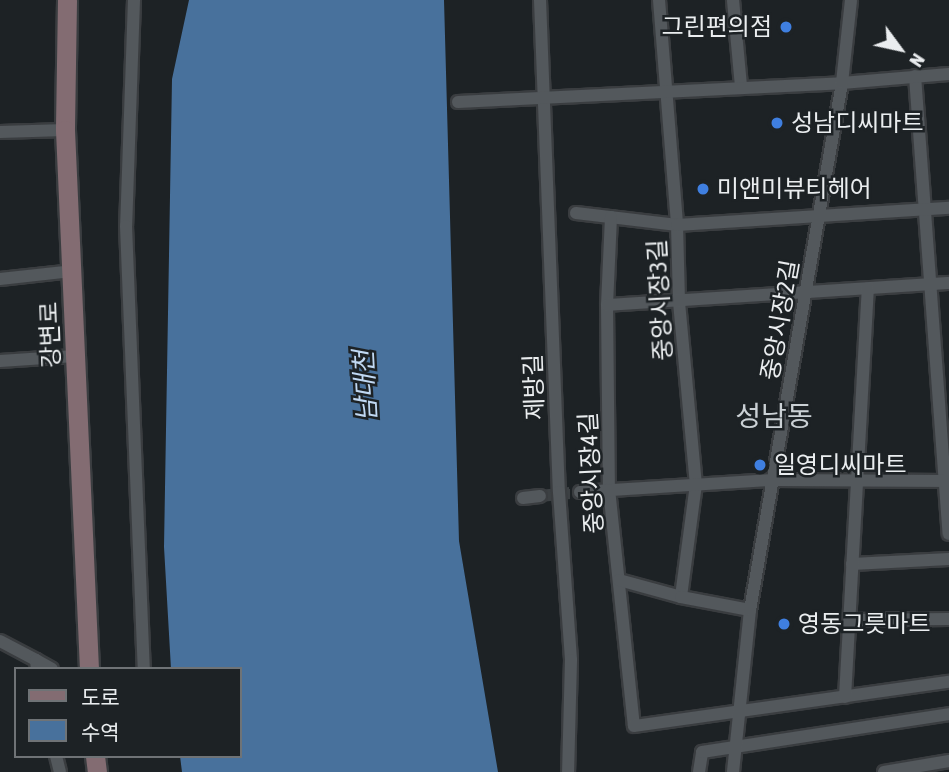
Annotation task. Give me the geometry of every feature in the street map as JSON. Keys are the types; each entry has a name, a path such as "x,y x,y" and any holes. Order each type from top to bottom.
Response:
{"street":[{"name":"강변로","path":"66,0 65,130 89,667"},
{"path":"134,0 126,226 144,667"},
{"name":"제방길","path":"540,0 559,492 571,660 568,772"},
{"name":"중앙시장3길","path":"659,0 677,225 679,302 696,484 681,597"},
{"path":"733,0 741,87"},
{"name":"중앙시장2길","path":"733,772 750,610 842,83 851,0"},
{"path":"458,102 544,95 842,83 949,74"},
{"path":"915,76 949,534"},
{"path":"0,132 65,130"},
{"path":"576,213 677,225 818,214 949,208"},
{"name":"중앙시장4길","path":"611,217 607,305 609,489 634,726 739,711"},
{"path":"0,279 72,271"},
{"path":"607,305 949,283"},
{"path":"845,697 868,289"},
{"path":"0,361 75,356"},
{"path":"580,492 773,480 857,478 947,481"},
{"path":"523,498 540,496"},
{"path":"852,564 949,559"},
{"path":"619,580 681,597 750,610"},
{"path":"851,620 949,618"},
{"path":"0,641 37,664"},
{"path":"739,711 949,682"},
{"path":"699,772 702,752 949,714"},
{"path":"884,772 949,761"}],"water":[{"name":"남대천","path":"189,0 444,0 459,541 498,772 182,772 180,758 242,758 242,667 171,667 164,547 172,79"}],"tunnel":[{"path":"540,496 580,492"}],"place":[{"name":"그린편의점","path":"786,27"},
{"name":"성남디씨마트","path":"777,123"},
{"name":"미앤미뷰티헤어","path":"703,189"},
{"name":"일영디씨마트","path":"760,465"},
{"name":"영동그릇마트","path":"784,624"}],"district":[{"name":"성남동","path":"774,416"}]}
